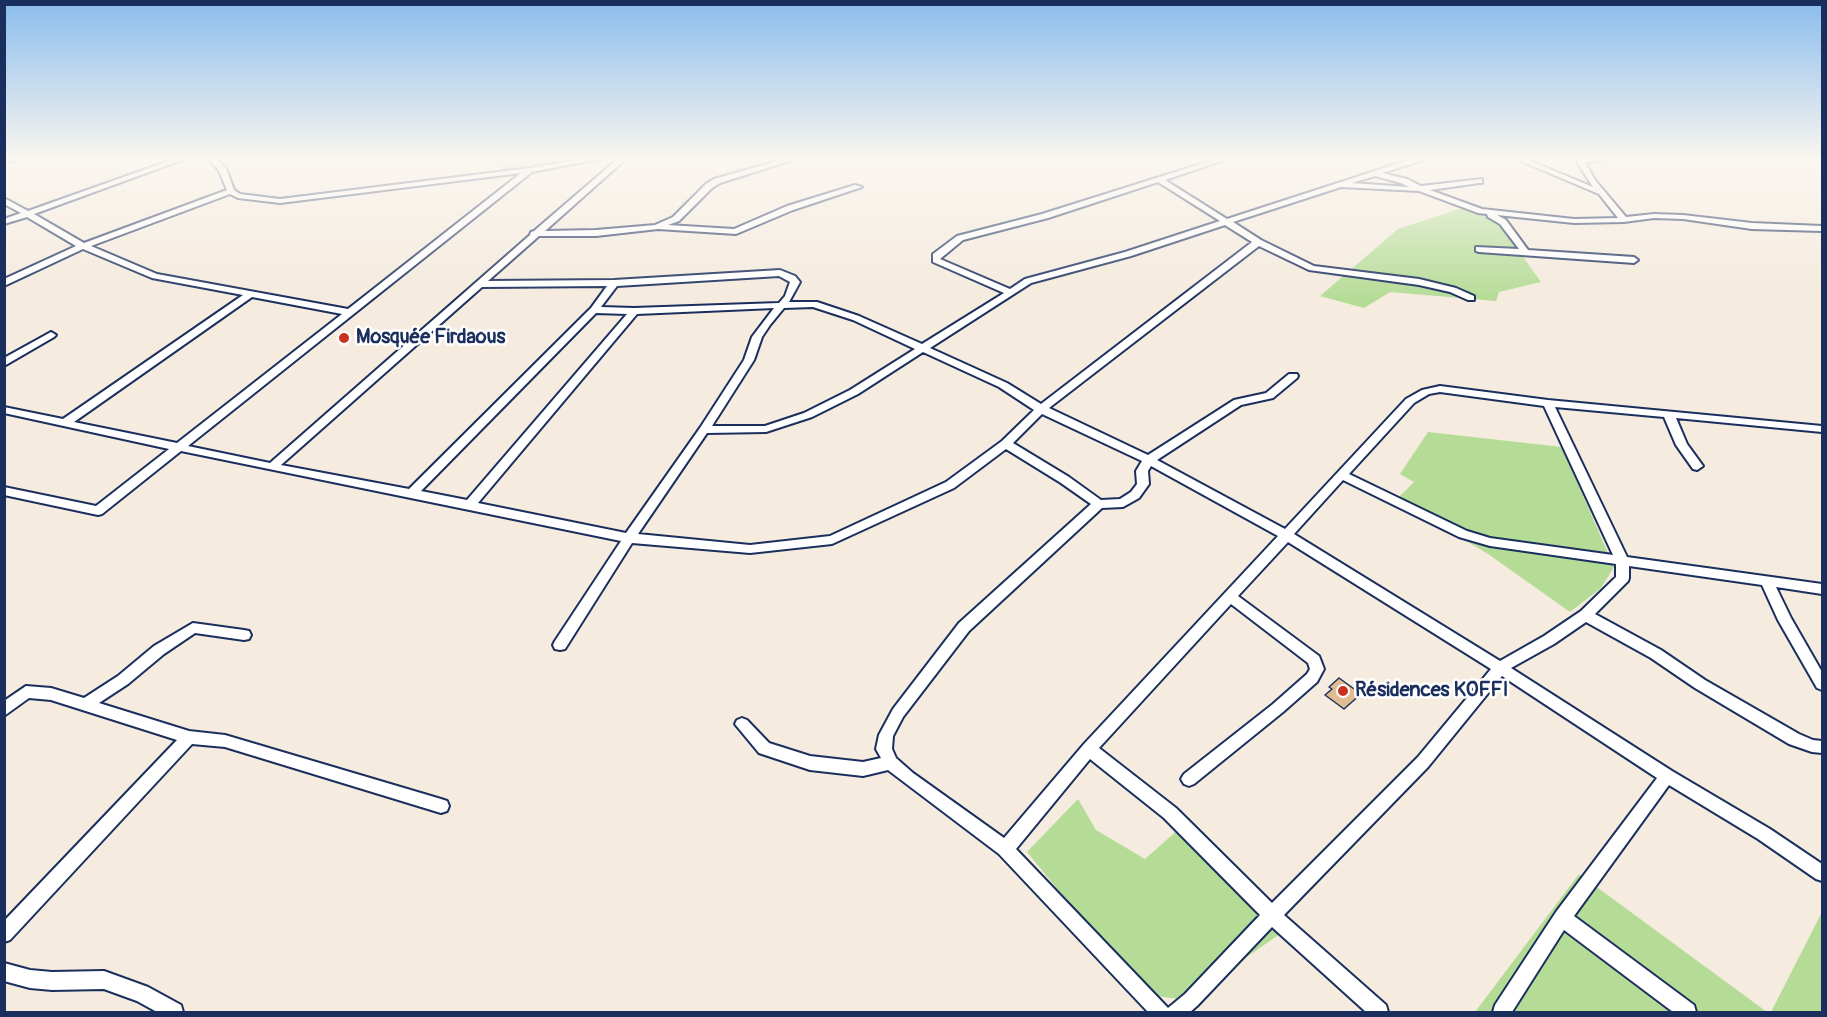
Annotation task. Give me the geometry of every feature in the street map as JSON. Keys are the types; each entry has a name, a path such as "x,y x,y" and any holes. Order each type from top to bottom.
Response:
{"street":[{"path":"12,204 83,246 155,276 348,312"},
{"path":"4,222 52,204"},
{"path":"4,283 83,246 193,204"},
{"path":"4,491 98,511 486,204"},
{"path":"272,467 569,204"},
{"path":"656,227 676,219 691,204"},
{"path":"534,234 596,233 656,227 728,232 736,231 801,204"},
{"path":"1010,292 936,260 936,256 960,238 1082,204"},
{"path":"1199,204 1258,242 1312,268 1419,282 1453,290 1471,298"},
{"path":"704,430 766,429 787,423 854,392 1028,280 1128,254 1273,204"},
{"path":"1463,204 1503,222 1525,252"},
{"path":"1612,204 1624,220"},
{"path":"1481,211 1574,220 1624,220 1654,216 1683,217 1752,226 1822,228"},
{"path":"4,410 272,467 470,504 628,538 750,549 832,540 950,485 1006,444 1041,409 1258,242"},
{"path":"1479,249 1634,260"},
{"path":"478,284 614,283 780,273 792,278 795,282 793,292 766,323 757,338 749,360 704,430 628,538 560,645"},
{"path":"412,493 594,310 614,283"},
{"path":"65,423 249,295"},
{"path":"594,310 634,311 782,305 801,302 832,309 1003,385 1041,409 1149,460 1285,534 1500,668 1667,776 1764,834 1822,873"},
{"path":"470,504 634,311"},
{"path":"4,363 51,335"},
{"path":"1006,444 1099,504 1123,503 1135,495 1143,484 1142,471 1149,460 1238,402 1269,396 1293,376"},
{"path":"1005,849 1089,749 1231,597 1285,534 1410,401 1425,392 1440,389 1669,416 1822,429"},
{"path":"1175,1012 1191,1000 1423,762 1500,668 1549,640 1586,615 1623,578 1622,560 1548,403"},
{"path":"1669,416 1682,445 1697,466"},
{"path":"1802,427 1822,439"},
{"path":"1342,475 1463,534 1490,542 1822,589"},
{"path":"1099,504 964,627 898,714 886,735 884,749 891,763 908,778 1005,849 1160,1012"},
{"path":"1766,581 1785,620 1822,684"},
{"path":"1189,779 1278,708 1312,678 1317,669 1314,660 1231,597"},
{"path":"1586,615 1656,654 1700,684 1794,739 1822,747"},
{"path":"85,705 123,680 159,650 193,628 244,635"},
{"path":"4,710 26,692 51,694 189,737 225,741 441,806"},
{"path":"742,724 764,748 810,763 863,769 891,763"},
{"path":"4,934 189,737"},
{"path":"1089,749 1170,813 1272,915 1379,1012"},
{"path":"1502,1012 1562,918 1667,776"},
{"path":"1562,918 1687,1012"},
{"path":"4,972 30,979 52,981 104,980 142,993 174,1012"}],"green space":[{"path":"1465,207 1496,219 1541,282 1499,292 1496,301 1390,292 1364,308 1320,296 1398,229"},
{"path":"1428,432 1562,447 1614,567 1601,588 1570,612 1488,554 1397,499 1414,482 1400,474"},
{"path":"1078,799 1096,830 1145,859 1180,828 1287,929 1185,1000 1143,994 1027,852"},
{"path":"1579,874 1767,1012 1475,1012"},
{"path":"1822,912 1822,1012 1771,1012"}],"building":[{"name":"Résidences KOFFI","path":"1339,678 1361,694 1344,709 1325,695 1332,689 1329,687"}],"place":[{"name":"Mosquée Firdaous","path":"344,338"},
{"name":"Résidences KOFFI","path":"1343,691"}]}
